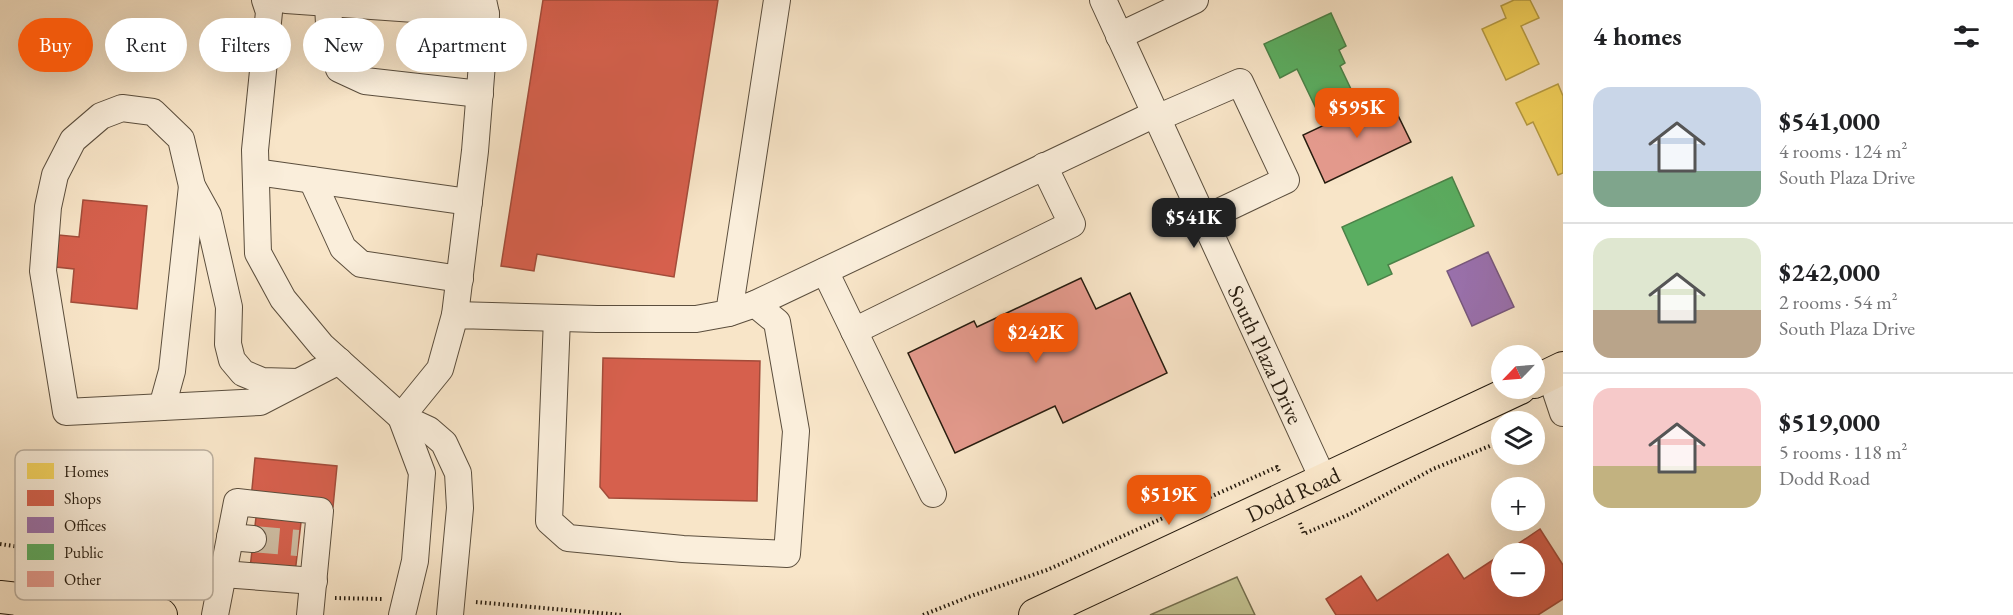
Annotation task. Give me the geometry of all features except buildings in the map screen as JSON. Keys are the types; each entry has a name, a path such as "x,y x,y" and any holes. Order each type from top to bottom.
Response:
{"main road":[{"name":"Dodd Road","path":"1035,615 1497,399"},
{"path":"0,597 40,609 161,615"}],"street":[{"path":"265,0 269,12 255,150 258,253 283,299 322,346 401,417 429,430 444,443 458,473 459,508 450,615"},
{"path":"286,0 485,7 480,94 455,315 440,369 401,417"},
{"path":"729,313 777,0"},
{"name":"South Plaza Drive","path":"1103,0 1324,481"},
{"path":"1119,36 1195,0"},
{"path":"328,3 330,46 339,69 365,81 480,94"},
{"path":"455,315 696,319 729,313 755,304 1044,166 1156,116 1240,82 1286,180 1204,219"},
{"path":"298,382 262,381 243,373 232,360 228,344 229,307 208,214 192,186 182,139 153,112 122,108 101,116 73,140 55,176 48,207 43,271 66,412 260,402 339,361"},
{"path":"854,331 1072,224 1044,166"},
{"path":"256,172 469,202"},
{"path":"312,180 343,248 361,264 460,279"},
{"path":"162,407 172,371 192,186"},
{"path":"825,271 933,494"},
{"path":"557,318 549,520 568,538 683,549 787,554 796,431 777,322 755,304"},
{"path":"1549,375 1563,413"},
{"path":"401,417 422,473 415,561 402,615"},
{"path":"215,615 223,574 242,538 237,502 320,511 308,544 314,581 310,615"},
{"path":"223,574 314,581"}],"path":[{"path":"1304,534 1350,514 1433,469 1491,445"},
{"path":"923,615 1047,570 1277,467"}],"green space":[{"path":"1237,577 1255,615 1150,615"}],"tunnel":[{"path":"253,539 298,543"}]}
